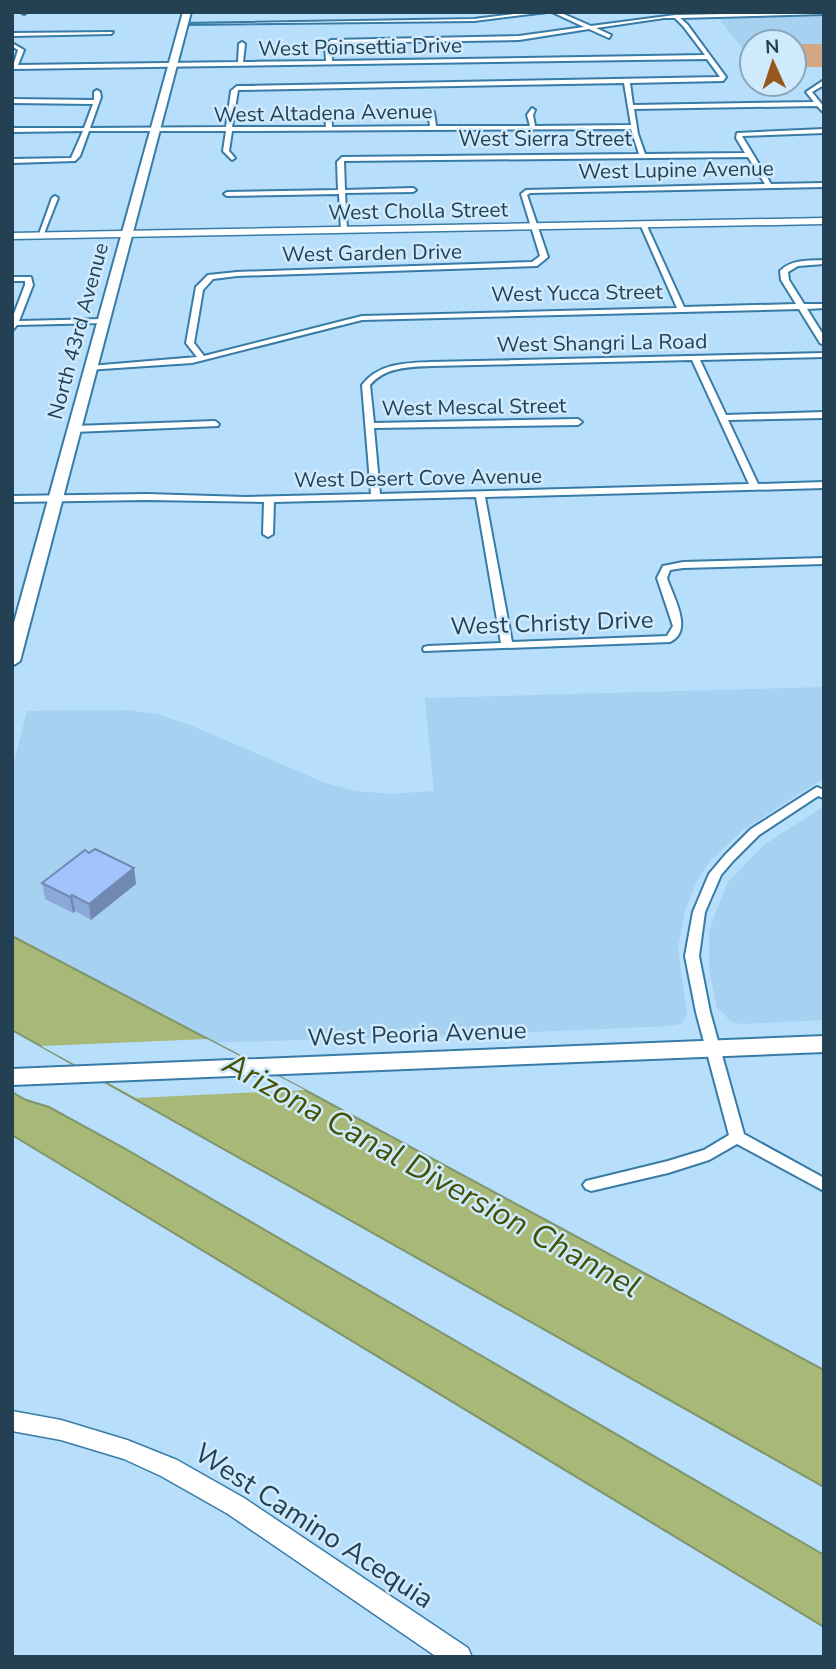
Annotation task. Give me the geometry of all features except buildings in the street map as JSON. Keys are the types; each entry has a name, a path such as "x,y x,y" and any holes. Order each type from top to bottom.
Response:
{"main road":[{"name":"North 43rd Avenue","path":"12,660 187,12"},
{"name":"West Peoria Avenue","path":"12,1077 824,1044"}],"street":[{"path":"240,23 242,12"},
{"path":"438,12 440,21"},
{"path":"184,24 440,21 491,19 545,12"},
{"path":"554,12 609,36"},
{"path":"329,63 328,45 331,42 490,40 675,16 824,13"},
{"path":"232,158 226,151 234,91 237,88 722,80 723,77 685,24 675,16"},
{"path":"12,34 111,33"},
{"path":"12,44 21,50 22,54 14,67"},
{"path":"240,65 242,44"},
{"path":"105,66 109,57"},
{"name":"West Poinsettia Drive","path":"14,67 709,57"},
{"path":"446,61 452,85"},
{"path":"813,79 823,82"},
{"path":"627,82 634,127 643,156"},
{"path":"823,82 809,92 824,111"},
{"path":"12,161 73,160 96,103 97,92"},
{"path":"12,101 96,103"},
{"path":"631,107 818,104"},
{"path":"532,110 530,115 533,128"},
{"path":"431,112 433,127"},
{"path":"328,114 329,128"},
{"name":"West Altadena Avenue","path":"12,130 634,127"},
{"path":"769,186 739,134 824,131"},
{"name":"West Sierra Street","path":"342,192 342,159 749,155"},
{"name":"West Lupine Avenue","path":"534,226 524,194 528,191 824,185"},
{"path":"227,194 413,190"},
{"path":"342,192 344,230"},
{"path":"40,236 55,198"},
{"name":"West Cholla Street","path":"12,236 824,221"},
{"path":"643,224 681,309"},
{"name":"West Garden Drive","path":"202,359 190,343 199,289 211,277 534,264 544,257 534,226"},
{"path":"824,262 788,266 784,271 785,280 824,343"},
{"path":"12,279 28,279 29,285 13,325 103,321"},
{"name":"West Yucca Street","path":"90,368 143,367 202,359 331,323 405,314 824,306"},
{"path":"323,317 331,323"},
{"name":"West Shangri La Road","path":"370,426 366,385 371,377 381,372 408,365 824,355"},
{"path":"695,358 755,487"},
{"path":"723,418 824,415"},
{"name":"West Mescal Street","path":"370,426 578,422"},
{"path":"74,429 215,424"},
{"path":"370,426 376,496"},
{"name":"West Desert Cove Avenue","path":"12,499 269,499 824,485"},
{"path":"480,494 507,646"},
{"path":"268,534 269,499"},
{"name":"West Christy Drive","path":"428,649 661,641 676,634 678,626 662,578 666,568 683,565 823,563"},
{"path":"820,793 755,832 715,874 699,912 692,956 737,1137 824,1185"},
{"path":"591,1185 688,1161 709,1154 737,1137"},
{"name":"West Camino Acequia","path":"12,1421 61,1430 127,1450 169,1468 236,1506 458,1657"}],"shaded area":[{"path":"824,15 824,67 808,67 808,28 738,28 738,43 717,16"},
{"path":"808,44 824,44 824,67 808,67"},
{"path":"824,687 824,778 743,830 710,861 697,881 685,911 678,947 687,1015 681,1024 206,1043 207,1039 12,936 12,770 27,711 126,710 157,714 190,725 325,783 356,791 390,794 434,791 425,698"},
{"path":"824,806 824,1020 742,1024 732,1022 717,1008 709,968 709,931 728,882 764,845"}],"water":[{"name":"Arizona Canal Diversion Channel","path":"12,936 305,1090 824,1370 824,1487 12,1030"},
{"path":"12,1092 26,1100 49,1107 124,1148 824,1555 824,1627 12,1135"}],"pier":[{"path":"207,1039 305,1090 136,1098 41,1046"}]}
